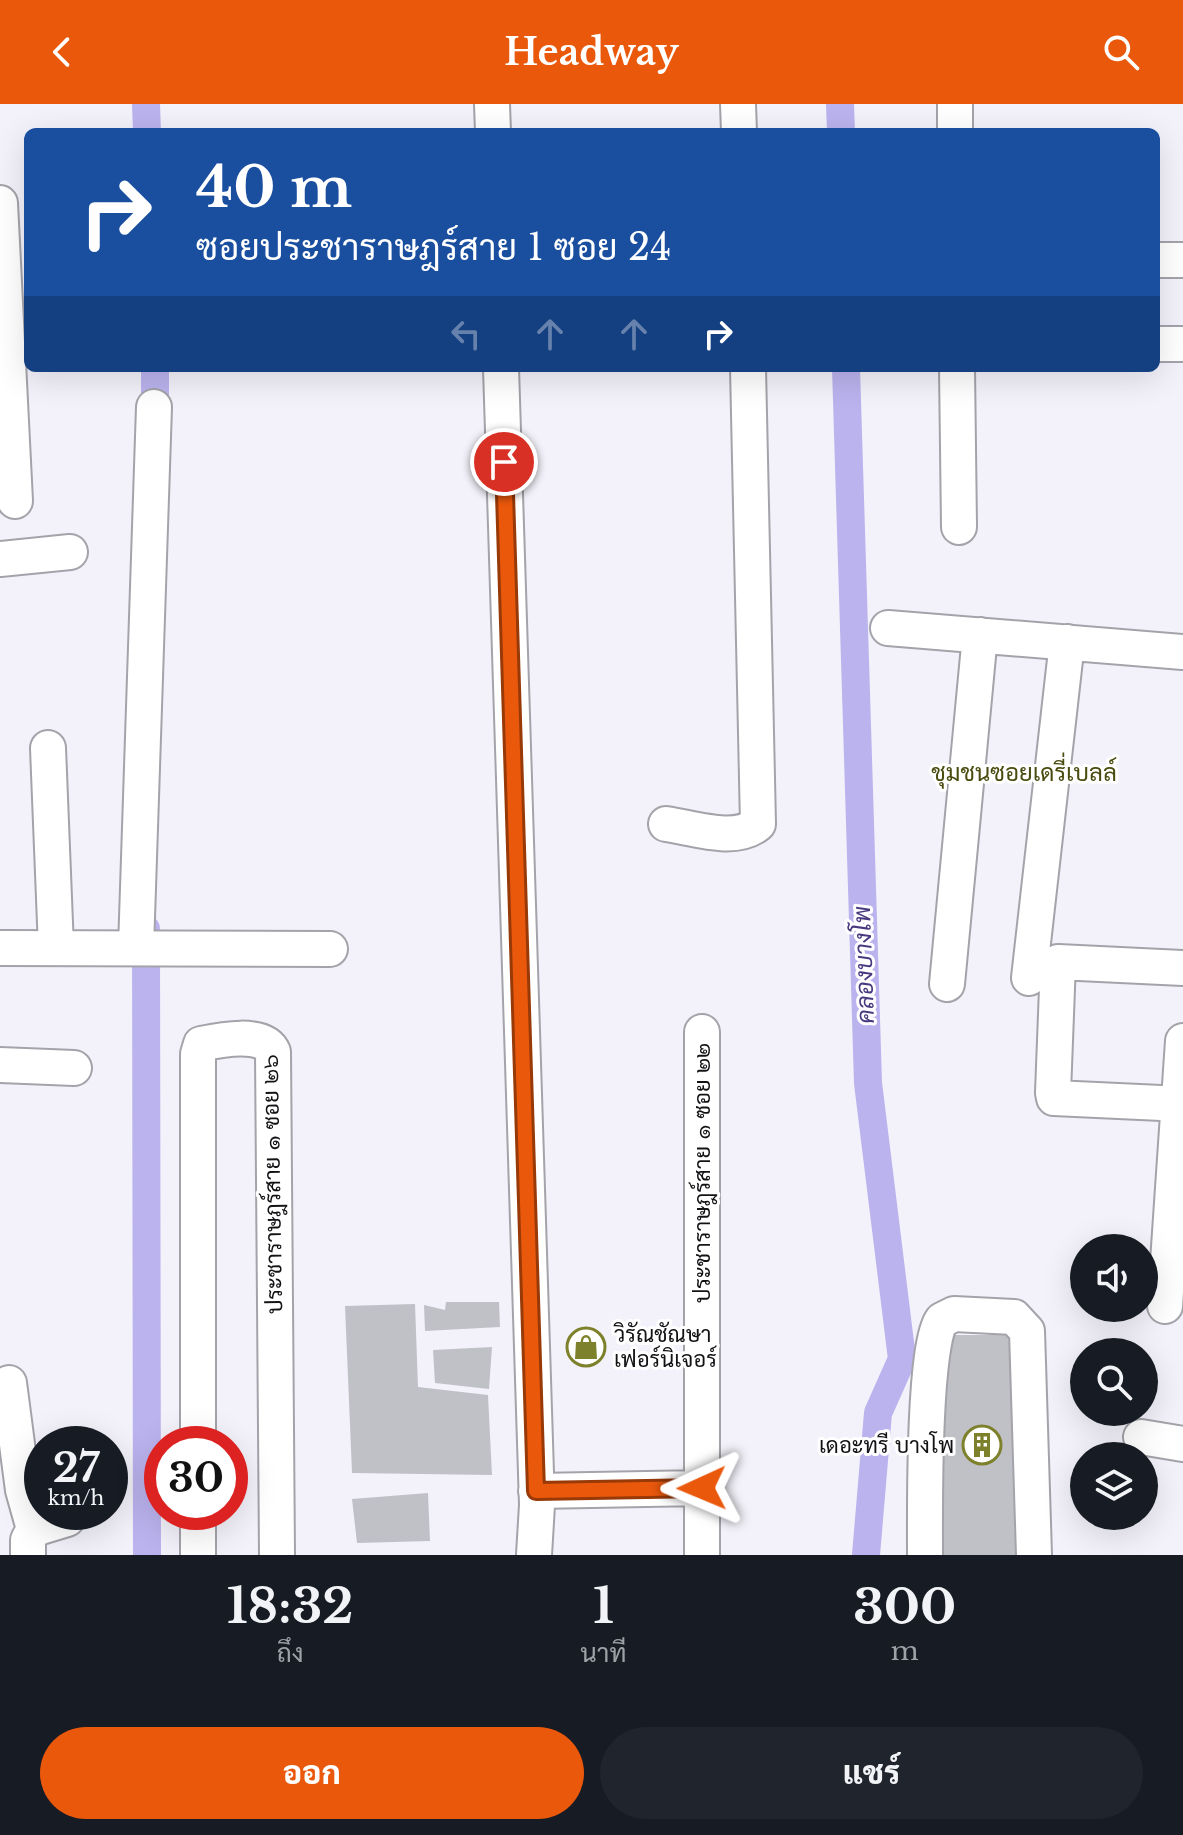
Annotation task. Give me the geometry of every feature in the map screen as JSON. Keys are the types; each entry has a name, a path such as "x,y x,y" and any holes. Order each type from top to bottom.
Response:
{"street":[{"path":"492,104 493,128"},
{"path":"738,104 739,128"},
{"path":"955,104 955,128"},
{"path":"0,203 15,501"},
{"path":"1160,260 1183,260"},
{"path":"1160,344 1183,344"},
{"path":"501,372 536,1491 534,1555"},
{"path":"666,824 731,833 748,833 758,824 748,372"},
{"path":"957,372 959,527"},
{"path":"147,948 154,407"},
{"path":"0,559 70,552"},
{"path":"888,628 1183,652"},
{"path":"947,984 980,635"},
{"path":"1029,978 1067,642"},
{"path":"48,748 56,948"},
{"path":"0,948 330,949"},
{"path":"1181,1104 1054,1098 1053,1093 1058,962 1183,968"},
{"name":"ประชาราษฎร์สาย ๑ ซอย ๒๒","path":"702,1032 702,1555"},
{"name":"ประชาราษฎร์สาย ๑ ซอย ๒๖","path":"198,1426 198,1054 201,1044 260,1040 270,1045 273,1052 277,1555"},
{"path":"1165,1306 1183,1041"},
{"path":"0,1065 74,1068"},
{"path":"925,1555 925,1457 935,1339 940,1323 958,1314 1014,1317 1027,1331 1034,1555"},
{"path":"9,1383 31,1542 50,1530"},
{"path":"1141,1437 1183,1444"},
{"path":"536,1491 702,1488"},
{"path":"198,1530 198,1555"}],"building":[{"path":"446,1302 499,1302 500,1327 425,1331 424,1305 445,1310"},
{"path":"415,1304 418,1387 488,1395 492,1475 352,1473 345,1306"},
{"name":"เดอะทรี บางโพ","path":"942,1335 1021,1335 1023,1555 942,1555"},
{"path":"492,1347 489,1389 435,1383 433,1350"},
{"path":"428,1493 430,1541 357,1543 352,1499"}],"waterway":[{"path":"146,104 147,128"},
{"name":"คลองบางโพ","path":"840,104 841,128"},
{"path":"155,372 155,427"},
{"name":"คลองบางโพ","path":"846,372 868,1083 902,1359 878,1413 866,1555"},
{"path":"146,929 147,1555"}],"place":[{"name":"วิรัณชัณษา เฟอร์นิเจอร์","path":"586,1347"},
{"name":"เดอะทรี บางโพ","path":"982,1445"}],"district":[{"name":"ชุมชนซอยเดรี่เบลล์","path":"1024,773"}],"route":[{"path":"504,462 536,1491 702,1488"}]}
